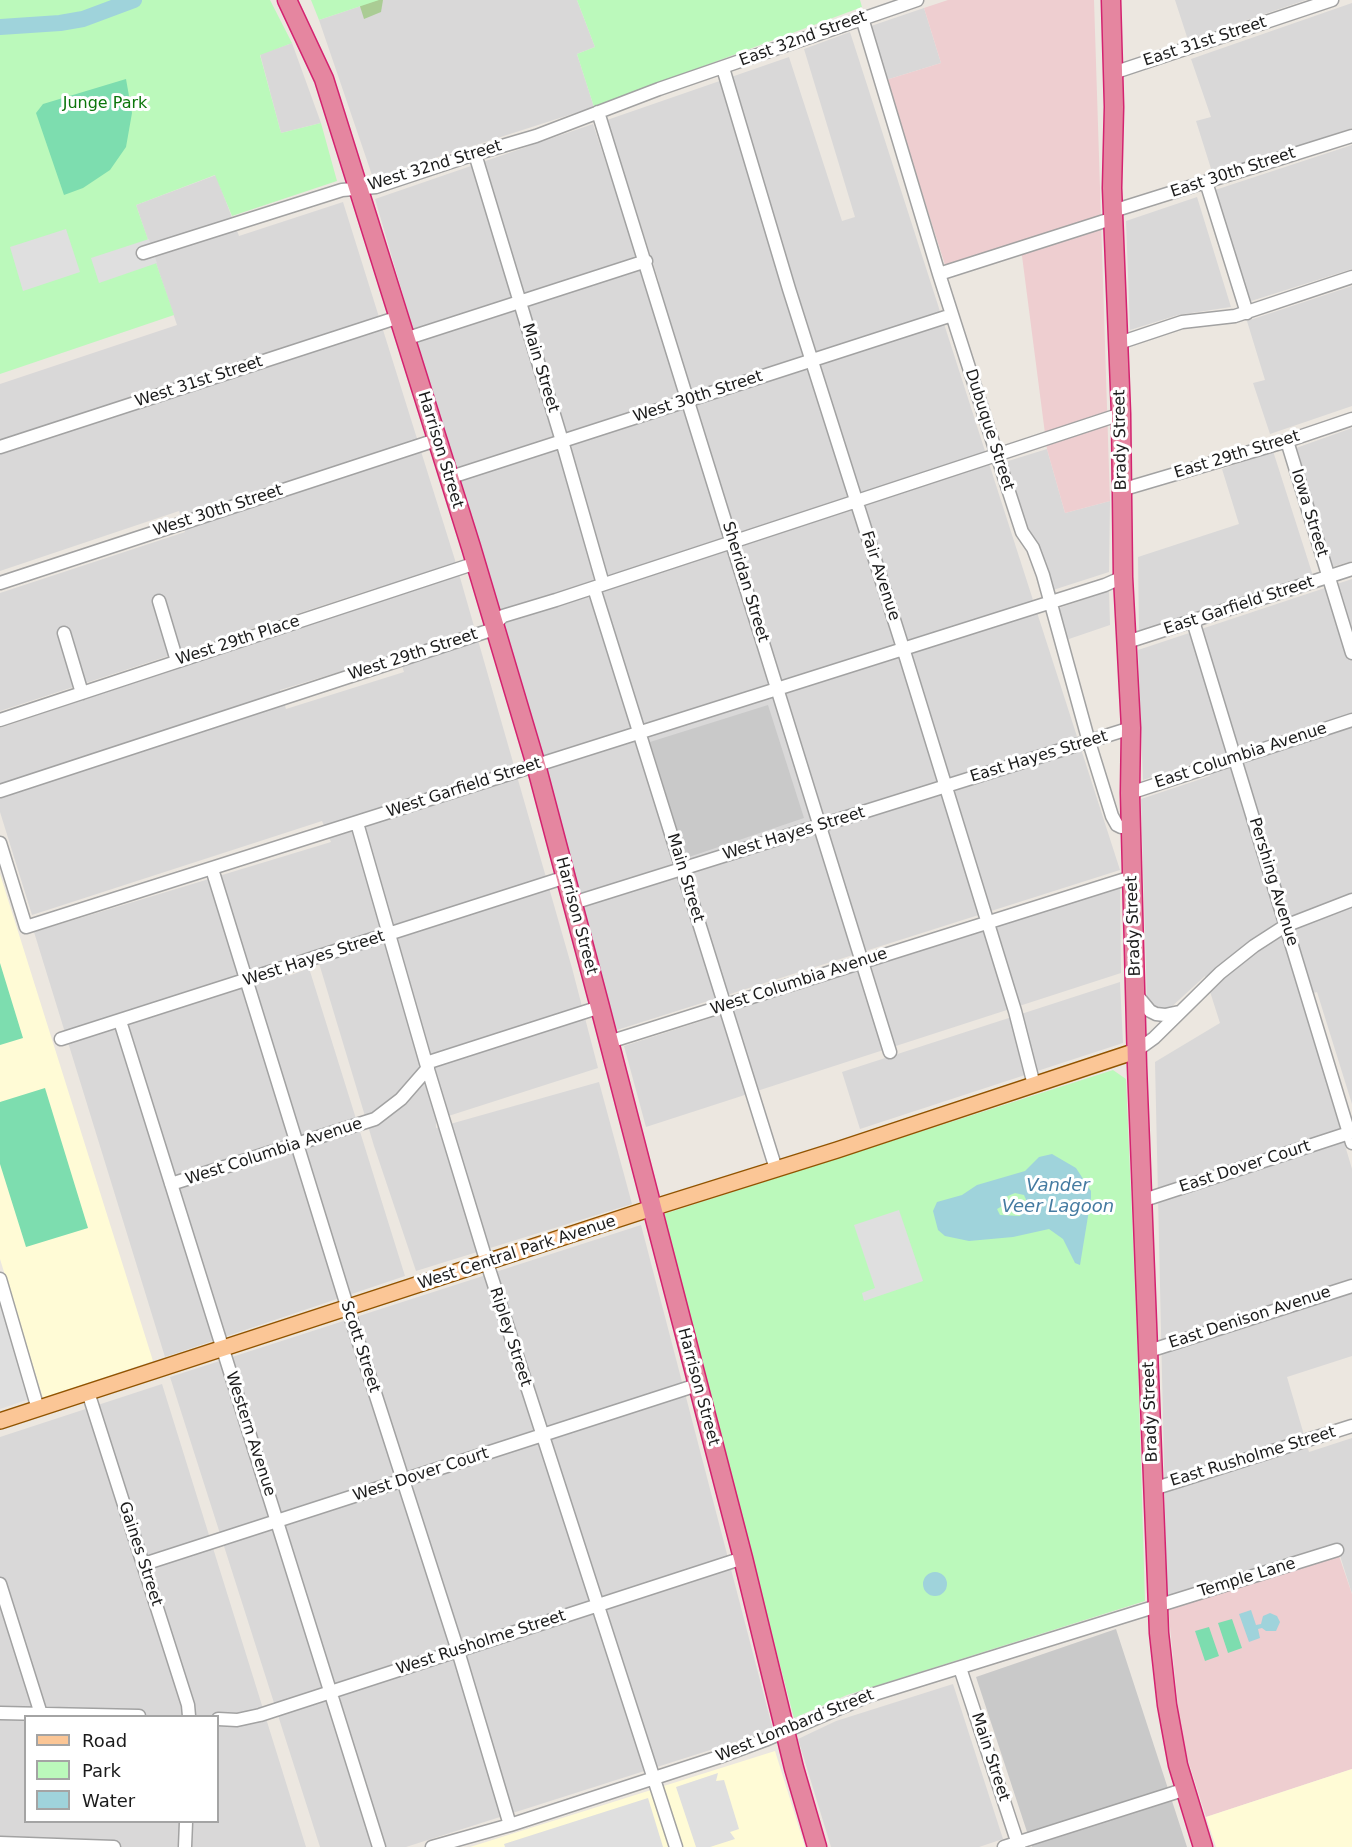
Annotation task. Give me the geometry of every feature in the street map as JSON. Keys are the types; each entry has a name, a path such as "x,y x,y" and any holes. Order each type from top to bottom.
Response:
{"highway":[{"name":"Harrison Street","path":"287,0 324,79 476,563 536,765 743,1558 785,1732 817,1847"},
{"name":"Brady Street","path":"1111,0 1113,214 1121,414 1123,577 1131,728 1130,793 1136,1051 1159,1633 1167,1705 1178,1765 1203,1847"}],"main road":[{"name":"West Central Park Avenue","path":"0,1421 1136,1051"}],"street":[{"name":"East 32nd Street","path":"723,68 917,0"},
{"name":"East 31st Street","path":"1113,73 1332,0"},
{"name":"Dubuque Street","path":"862,18 939,274 997,455 1022,532 1033,548 1050,602 1089,742 1114,821 1121,827 1131,827"},
{"name":"West 32nd Street","path":"143,253 342,190 376,187 536,136 723,68"},
{"name":"Fair Avenue","path":"723,68 988,922 1035,1085"},
{"name":"Sheridan Street","path":"598,112 890,1052"},
{"name":"East 30th Street","path":"939,274 1206,182 1352,136"},
{"name":"Main Street","path":"475,154 562,441 598,586 639,731 776,1169"},
{"path":"1206,182 1247,313"},
{"path":"405,339 646,261"},
{"path":"1119,343 1182,322 1247,313 1352,277"},
{"path":"812,360 952,315"},
{"name":"West 31st Street","path":"0,447 399,317"},
{"name":"West 30th Street","path":"448,478 812,360"},
{"path":"856,502 1121,414"},
{"name":"East 29th Street","path":"1121,490 1287,441 1352,419"},
{"name":"West 30th Street","path":"0,583 436,440"},
{"name":"Iowa Street","path":"1287,441 1352,653"},
{"name":"West 29th Street","path":"0,791 488,631 503,616 856,502"},
{"name":"West 29th Place","path":"0,720 476,563"},
{"name":"East Garfield Street","path":"1126,642 1352,569"},
{"path":"903,648 1123,577"},
{"path":"159,602 177,661"},
{"name":"Pershing Avenue","path":"1193,621 1350,1138"},
{"path":"64,633 82,693"},
{"name":"West Garfield Street","path":"2,857 26,927 903,648"},
{"name":"East Columbia Avenue","path":"1130,793 1352,720"},
{"name":"East Hayes Street","path":"946,787 1131,728"},
{"name":"West Hayes Street","path":"573,903 946,787"},
{"name":"Ripley Street","path":"357,823 487,1263 676,1847"},
{"path":"0,843 2,857"},
{"name":"Scott Street","path":"212,869 296,1145 458,1651 510,1824"},
{"name":"West Hayes Street","path":"61,1040 566,877"},
{"path":"988,922 1132,877"},
{"path":"1136,1051 1154,1038 1239,956 1285,926 1352,900"},
{"name":"West Columbia Avenue","path":"609,1042 988,922"},
{"path":"1136,994 1150,1011 1156,1014 1174,1014 1183,1010"},
{"path":"427,1065 600,1006"},
{"name":"Western Avenue","path":"120,1021 379,1847"},
{"name":"West Columbia Avenue","path":"171,1184 375,1119 401,1099 427,1065"},
{"name":"East Dover Court","path":"1141,1201 1350,1138"},
{"path":"0,1279 38,1409"},
{"name":"East Denison Avenue","path":"1149,1351 1352,1286"},
{"name":"West Dover Court","path":"144,1564 698,1385"},
{"name":"Gaines Street","path":"88,1392 189,1705 189,1715"},
{"name":"East Rusholme Street","path":"1153,1488 1352,1426"},
{"name":"Temple Lane","path":"1158,1604 1336,1550"},
{"name":"West Rusholme Street","path":"219,1719 237,1720 260,1715 743,1558"},
{"path":"0,1584 41,1714"},
{"name":"West Lombard Street","path":"432,1847 654,1778 785,1732 868,1696 1158,1604"},
{"name":"Main Street","path":"960,1668 1018,1845"},
{"path":"0,1713 90,1715"},
{"path":"1004,1847 1018,1845 1186,1789"},
{"path":"185,1847 186,1823"},
{"path":"0,1843 114,1847"}],"shaded area":[{"path":"379,0 577,0 595,47 577,54 594,107 373,178 319,20"},
{"path":"948,0 1094,0 1110,501 1065,513 1047,449 1022,256 1017,242 945,265 886,80 941,63 924,8"},
{"path":"1175,0 1306,0 1188,40"},
{"path":"1352,3 1352,128 1213,175 1196,121 1211,117 1191,59"},
{"path":"924,8 941,63 886,80 871,26"},
{"path":"850,32 1120,870 617,1030 375,199 593,124 647,286 659,282 607,120 789,57 842,221 855,217 804,49"},
{"path":"292,43 321,123 281,133 260,54"},
{"path":"1352,145 1352,269 1248,302 1215,190"},
{"path":"216,175 239,236 343,202 455,560 572,968 598,1068 436,1120 436,1128 599,1082 632,1204 416,1271 374,1146 315,950 283,959 289,976 309,968 405,1276 165,1357 34,932 331,842 322,821 32,915 0,812 0,728 380,600 376,588 0,711 0,593 185,532 179,511 0,571 0,384 177,325 136,205","holes":["398,654 404,672 286,709 280,690"]},
{"path":"1197,197 1231,307 1178,315 1130,330 1126,221"},
{"path":"66,229 80,272 23,291 10,247"},
{"path":"149,239 157,263 99,283 91,258"},
{"path":"1352,286 1352,406 1270,434 1253,383 1265,380 1247,321"},
{"path":"1352,428 1352,561 1332,567 1296,448"},
{"path":"1047,449 1065,513 1110,501 1109,572 1053,590 1024,524 1005,462"},
{"path":"1273,451 1313,576 1139,632 1138,557 1239,524 1222,469"},
{"path":"1352,579 1352,1104 1317,992 1301,997 1352,1169 1352,1356 1287,1377 1309,1452 1352,1438 1352,1594 1337,1546 1167,1599 1155,1062 1220,1023 1205,976 1167,1011 1147,1003 1141,799 1210,776 1211,758 1143,780 1138,650"},
{"path":"1109,591 1110,625 1066,640 1056,609"},
{"path":"768,705 804,818 686,858 650,742"},
{"path":"0,874 153,1361 43,1398 0,1259"},
{"path":"1120,886 1121,973 646,1127 624,1046"},
{"path":"1120,982 1123,1043 860,1129 842,1072"},
{"path":"899,1210 923,1281 864,1301 862,1293 875,1288 854,1225"},
{"path":"641,1225 773,1730 406,1847 320,1847 170,1377"},
{"path":"0,1305 32,1398 0,1409"},
{"path":"162,1384 306,1847 0,1847 0,1437"},
{"path":"1338,1553 1352,1594 1352,1769 1206,1817 1187,1757 1179,1716 1168,1607"},
{"path":"1116,1629 1187,1847 1032,1847 976,1677"},
{"path":"953,1684 1003,1839 979,1847 831,1847 798,1739 836,1721"},
{"path":"775,1751 805,1847 470,1847"},
{"path":"1352,1769 1352,1847 1216,1847 1206,1817"},
{"path":"718,1773 716,1781 724,1780 739,1829 730,1832 735,1839 710,1847 696,1847 676,1787"},
{"path":"648,1798 663,1847 505,1847 504,1844"}],"green space":[{"name":"Junge Park","path":"0,0 270,0 292,43 260,55 281,133 321,123 337,181 232,216 215,175 136,205 174,315 0,374"},
{"path":"311,0 379,0 319,20"},
{"path":"358,0 383,0 381,12 364,19"},
{"path":"577,0 860,0 862,7 594,107 577,54 595,47"},
{"path":"126,79 132,113 126,147 110,170 83,188 64,195 36,113 43,104"},
{"path":"0,963 23,1038 0,1045"},
{"path":"1113,1070 1126,1079 1145,1601 847,1695 794,1718 661,1215"},
{"path":"45,1088 88,1228 26,1247 0,1164 0,1102"},
{"path":"1232,1619 1242,1648 1228,1653 1218,1623"},
{"path":"1209,1627 1219,1656 1205,1661 1195,1631"}],"water":[{"name":"Vander Veer Lagoon","path":"1052,1154 1076,1168 1091,1191 1080,1265 1075,1263 1063,1239 1049,1229 1013,1237 969,1241 945,1236 938,1230 933,1211 937,1202 962,1195 977,1185 1025,1171 1039,1157","holes":["1015,1193 1024,1195 1028,1204 1020,1216 1000,1215 997,1209 1006,1204 1003,1198"]},
{"path":"935,1572 943,1576 947,1584 943,1592 935,1596 927,1592 923,1584 927,1576"},
{"path":"1251,1610 1256,1625 1261,1624 1263,1616 1270,1613 1277,1616 1280,1622 1276,1631 1258,1629 1260,1638 1249,1642 1239,1614"}],"waterway":[{"path":"0,27 83,19 134,0"}]}
